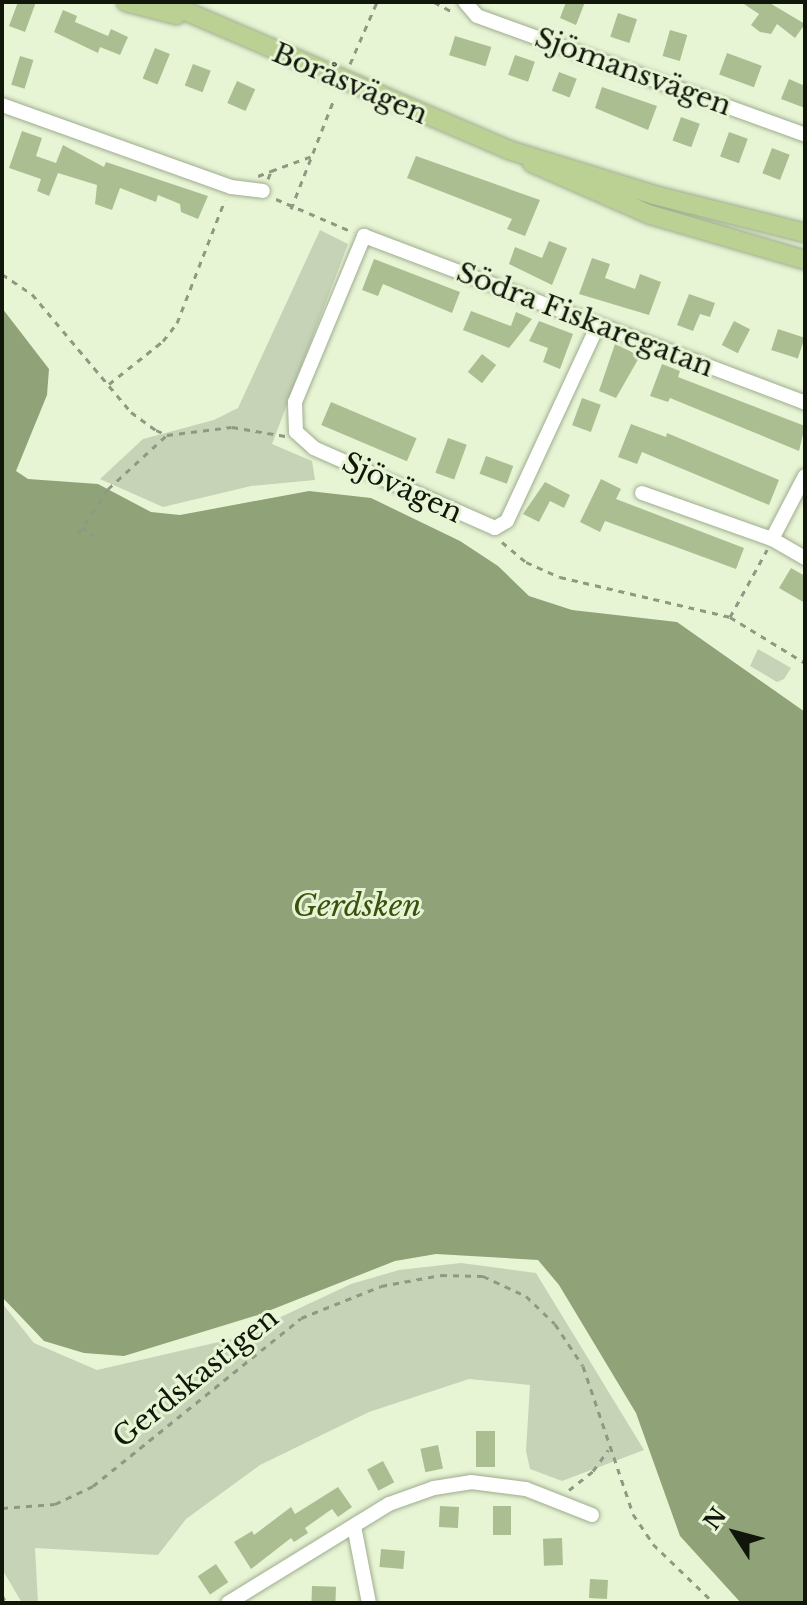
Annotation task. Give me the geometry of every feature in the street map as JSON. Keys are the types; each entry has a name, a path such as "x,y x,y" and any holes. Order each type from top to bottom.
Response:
{"main road":[{"name":"Boråsvägen","path":"126,2 191,18"},
{"name":"Boråsvägen","path":"164,2 191,18 509,150 654,195 805,233"},
{"name":"Boråsvägen","path":"509,150 569,183 648,214 805,260"}],"street":[{"name":"Sjömansvägen","path":"465,3 477,16 805,135"},
{"path":"2,105 231,187 263,191"},
{"path":"296,432 295,402 364,236"},
{"name":"Södra Fiskaregatan","path":"364,236 805,403"},
{"name":"Sjövägen","path":"296,432 314,448 495,528 507,521 598,325"},
{"path":"772,539 805,476"},
{"path":"642,493 772,539 805,558"},
{"path":"228,1603 354,1526 414,1494 471,1482 526,1489 592,1515"},
{"path":"354,1526 369,1603"}],"path":[{"path":"348,68 377,2"},
{"path":"291,209 334,99"},
{"path":"312,156 271,171 263,191 291,209 364,236"},
{"path":"109,384 156,347 177,323 231,187"},
{"path":"2,274 32,294 131,412 167,435"},
{"path":"78,534 108,489 167,435 232,427 282,437 296,432"},
{"path":"82,527 94,536"},
{"path":"495,528 512,553 546,572 730,617 805,663"},
{"path":"730,617 772,539"},
{"name":"Gerdskastigen","path":"2,1508 55,1504 93,1486 301,1318 381,1286 441,1275 500,1281 541,1307 583,1366 633,1514 646,1534 714,1603"},
{"path":"558,1501 593,1471 609,1448"},
{"path":"2,1595 6,1603"}],"shaded area":[{"path":"320,230 348,244 272,444 312,461 315,480 251,486 163,507 100,479 143,439 214,420 238,408"},
{"path":"758,649 791,668 784,679 777,682 750,666"},
{"path":"461,1263 536,1273 644,1450 562,1481 530,1469 526,1451 530,1385 469,1379 369,1412 260,1465 186,1519 158,1555 35,1548 38,1603 22,1603 2,1569 2,1303 34,1343 97,1370 236,1338 351,1284 399,1270"}],"water":[{"name":"Gerdsken","path":"2,308 49,369 47,395 16,471 28,479 98,484 151,512 180,515 309,491 371,498 460,541 498,566 529,596 572,610 677,622 805,712 805,1603 741,1603 680,1536 636,1413 559,1285 538,1260 436,1254 395,1261 258,1315 124,1356 84,1353 44,1341 2,1297"}],"building":[{"path":"18,2 36,2 25,32 9,26"},
{"path":"566,2 585,2 576,25 560,18"},
{"path":"741,2 768,2 805,24 795,38 777,24 771,34 760,32 751,25 759,14"},
{"path":"63,10 77,16 75,22 108,36 111,29 128,37 120,55 100,47 98,53 54,32"},
{"path":"618,13 637,19 629,43 610,37"},
{"path":"670,30 687,35 680,61 663,56"},
{"path":"455,36 491,47 485,66 449,55"},
{"path":"155,48 170,54 157,85 143,79"},
{"path":"727,53 762,66 754,87 719,75"},
{"path":"515,55 535,62 528,82 508,75"},
{"path":"20,56 33,60 25,89 11,85"},
{"path":"193,64 211,71 202,92 185,85"},
{"path":"559,72 577,79 570,97 552,91"},
{"path":"789,79 805,86 805,108 781,99"},
{"path":"237,81 255,89 246,111 227,103"},
{"path":"602,87 657,106 648,130 595,108"},
{"path":"681,117 700,124 691,147 672,140"},
{"path":"22,131 42,138 36,156 56,163 63,145 104,167 106,162 208,196 198,219 181,212 180,204 158,195 156,202 120,188 112,210 95,204 97,185 58,173 49,196 37,191 41,179 9,168"},
{"path":"729,132 748,139 739,163 720,156"},
{"path":"772,148 790,155 780,180 762,173"},
{"path":"416,156 540,200 525,236 507,229 512,219 407,178"},
{"path":"549,241 567,248 552,285 509,264 515,247 542,258"},
{"path":"592,258 610,264 605,278 635,289 640,274 661,282 649,315 579,294"},
{"path":"374,259 460,292 452,313 383,284 378,296 362,290"},
{"path":"689,294 715,303 710,317 700,314 693,331 677,325"},
{"path":"471,311 511,326 516,312 532,319 509,348 463,330"},
{"path":"539,321 573,334 560,369 543,362 548,348 529,341"},
{"path":"734,321 750,329 738,353 722,345"},
{"path":"778,329 805,338 798,359 771,350"},
{"path":"615,344 640,356 616,398 599,391"},
{"path":"482,354 496,365 482,383 468,372"},
{"path":"662,364 680,371 678,377 805,426 799,451 670,398 668,402 650,396"},
{"path":"582,398 601,405 591,432 572,425"},
{"path":"331,402 417,438 407,461 321,425"},
{"path":"631,424 666,437 667,433 779,480 769,505 642,452 637,464 618,457"},
{"path":"448,438 467,445 454,480 435,473"},
{"path":"486,456 513,466 507,484 480,474"},
{"path":"601,479 621,489 616,499 744,548 736,569 605,521 600,532 580,522"},
{"path":"545,482 570,495 564,508 550,501 539,522 523,514"},
{"path":"791,568 805,576 805,603 779,588"},
{"path":"476,1431 495,1431 495,1467 476,1467"},
{"path":"438,1445 443,1468 425,1472 420,1449"},
{"path":"383,1461 394,1482 378,1491 367,1469"},
{"path":"338,1487 352,1507 338,1517 332,1509 305,1528 308,1533 294,1542 291,1538 251,1569 234,1542 252,1531 254,1535 291,1507 295,1514"},
{"path":"440,1506 459,1507 458,1528 439,1527"},
{"path":"493,1506 511,1506 511,1535 493,1535"},
{"path":"562,1538 563,1565 544,1566 543,1539"},
{"path":"381,1549 405,1551 403,1569 379,1567"},
{"path":"216,1564 228,1582 210,1595 198,1576"},
{"path":"590,1579 608,1580 607,1599 589,1598"},
{"path":"312,1586 336,1587 335,1603 311,1603"}]}
